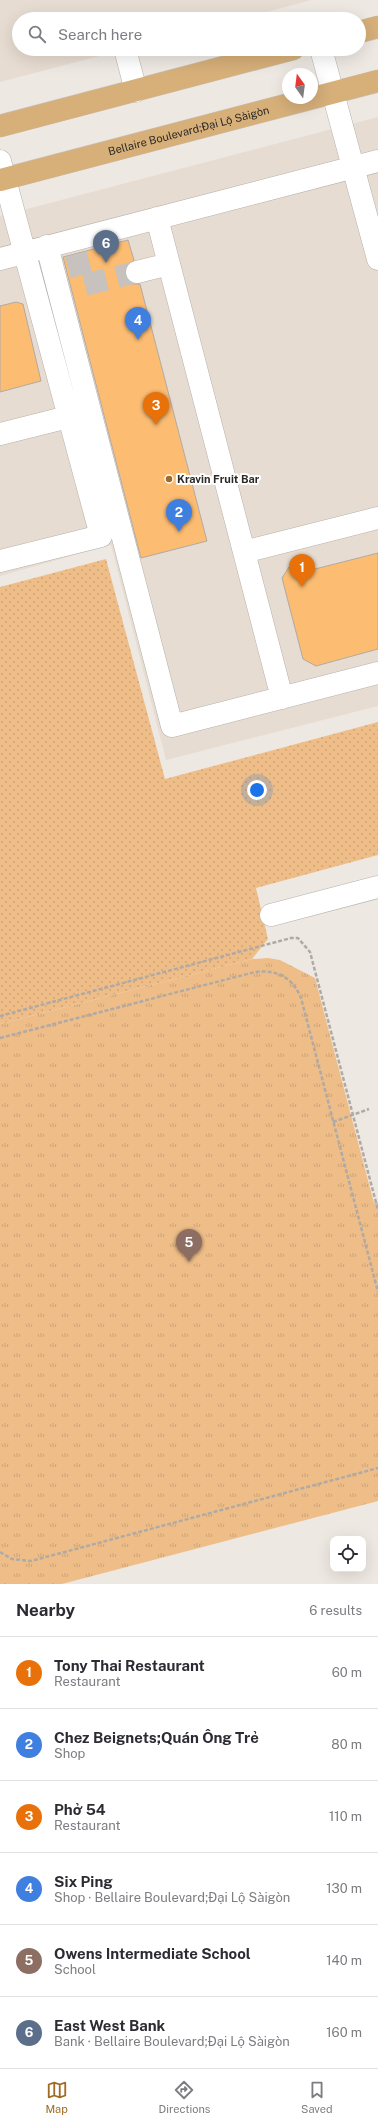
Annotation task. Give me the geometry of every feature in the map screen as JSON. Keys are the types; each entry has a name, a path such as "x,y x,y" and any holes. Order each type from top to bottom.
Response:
{"main road":[{"path":"366,30 378,26"},
{"path":"0,126 267,56"},
{"name":"Bellaire Boulevard;Đại Lộ Sàigòn","path":"2,174 378,81"}],"street":[{"path":"127,56 136,91"},
{"path":"323,56 378,258"},
{"path":"0,259 47,246 74,247 157,218 378,161"},
{"path":"0,561 100,536 2,174"},
{"path":"157,218 282,698"},
{"path":"47,246 172,726 378,673"},
{"path":"137,272 169,264"},
{"path":"0,434 68,417"},
{"path":"244,552 378,518"},
{"path":"271,915 378,887"}],"path":[{"path":"0,1016 291,938 298,938 310,952 378,1210"},
{"path":"0,1038 255,972 274,972 291,981 301,998 376,1278 378,1292"},
{"path":"333,1122 369,1109"},
{"path":"0,1552 12,1559 31,1561 378,1468"}],"shaded area":[{"path":"0,0 312,0 267,12 12,12 12,56 99,56 0,82"},
{"path":"378,117 378,706 166,760 111,545 0,576 0,216"}],"green space":[{"path":"106,559 165,779 378,722 378,855 256,888 268,939 252,959 0,1024 0,587"},
{"path":"268,958 280,960 315,978 374,1203 378,1202 378,1501 62,1584 0,1584 0,1024 252,959"}],"building":[{"path":"128,240 134,260 125,268 125,275 133,284 140,284 207,541 141,558 63,257"},
{"path":"16,302 23,304 41,381 0,392 0,306"},
{"path":"378,553 378,649 316,666 303,659 282,578 289,567 304,563 315,569"}],"tunnel":[{"path":"76,254 84,285 137,272"}],"place":[{"name":"East West Bank","path":"106,263"},
{"name":"Six Ping","path":"138,340"},
{"name":"Phở 54","path":"156,425"},
{"name":"Kravin Fruit Bar","path":"169,479"},
{"name":"Chez Beignets;Quán Ông Trẻ","path":"179,532"},
{"name":"Tony Thai Restaurant","path":"302,587"},
{"name":"Owens Intermediate School","path":"189,1262"}]}
